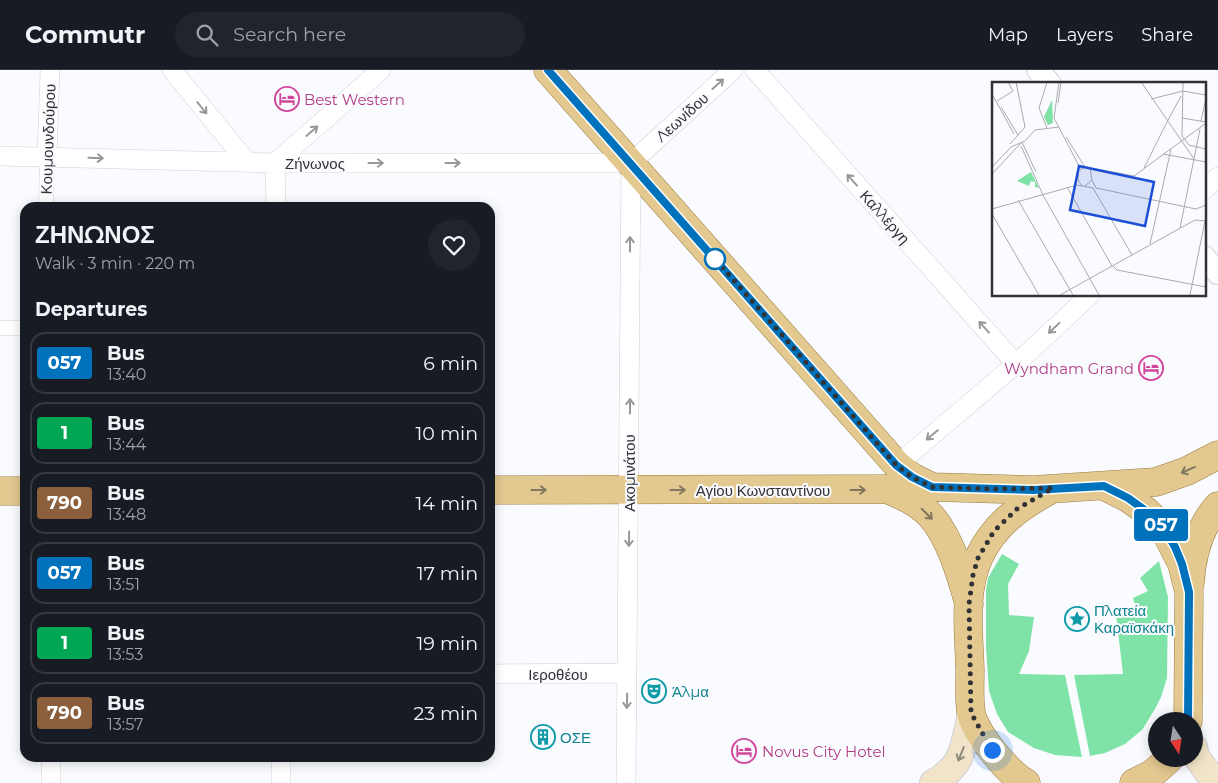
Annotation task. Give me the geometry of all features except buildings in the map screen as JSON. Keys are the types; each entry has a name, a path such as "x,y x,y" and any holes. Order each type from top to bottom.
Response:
{"main road":[{"path":"548,70 896,465 912,477 932,487 992,489 1104,486 1156,482 1187,471 1218,455"},
{"path":"1104,486 1128,498 1163,527 1182,564 1189,592"},
{"path":"933,783 954,767 960,758 971,713 969,604 973,575 978,558 994,531 1017,509 1053,488"},
{"name":"Αγίου Κωνσταντίνου","path":"495,490 886,490 901,494 929,514 940,529 961,574 969,604"},
{"path":"0,491 20,491"},
{"path":"1188,712 1191,563 1198,538 1208,517 1218,506"},
{"path":"971,713 981,734 1001,762 1026,783"},
{"path":"1203,766 1215,783"},
{"path":"1134,783 1152,774 1159,768"}],"street":[{"name":"Κουμουνδούρου","path":"46,202 50,70"},
{"path":"172,70 247,162"},
{"path":"276,202 275,163 381,70"},
{"name":"Λεωνίδου","path":"630,163 733,70"},
{"name":"Καλλέργη","path":"755,70 1016,364"},
{"path":"1038,70 1048,82"},
{"name":"Ζήνωνος","path":"0,156 275,163 630,163"},
{"name":"Ακομινάτου","path":"626,783 630,163"},
{"path":"1206,188 1218,178"},
{"path":"1206,259 1218,273"},
{"path":"896,465 1016,364 1089,296"},
{"path":"0,328 20,328"},
{"name":"Ιεροθέου","path":"495,674 627,673"},
{"path":"51,762 52,783"},
{"path":"281,762 281,783"}],"green space":[{"path":"1002,554 1019,564 1008,584 1009,615 1034,617 1029,651 1019,674 1065,675 1082,757 1055,755 1034,748 1008,732 997,714 989,691 986,648 986,590 988,578"},
{"path":"1159,561 1168,597 1167,678 1161,697 1153,712 1148,712 1148,720 1142,730 1125,744 1105,753 1090,756 1074,675 1123,674 1116,614 1138,614 1133,598 1148,591 1140,578"}],"bus line":[{"name":"057","path":"548,70 896,465 912,477 932,487 1033,490 1104,486 1128,498 1163,527 1175,547 1182,564 1189,592 1188,712"}],"place":[{"name":"Best Western","path":"287,99"},
{"name":"Wyndham Grand","path":"1151,368"},
{"name":"Πλατεία Καραϊσκάκη","path":"1077,619"},
{"name":"Άλμα","path":"654,691"},
{"name":"ΟΣΕ","path":"543,737"},
{"name":"Novus City Hotel","path":"744,751"}],"route":[{"path":"715,259 710,253 896,465 912,477 932,487 1033,490 1053,488 1017,509 1005,519 994,531 978,558 973,575 969,604 971,713 981,734 992,750"}]}
